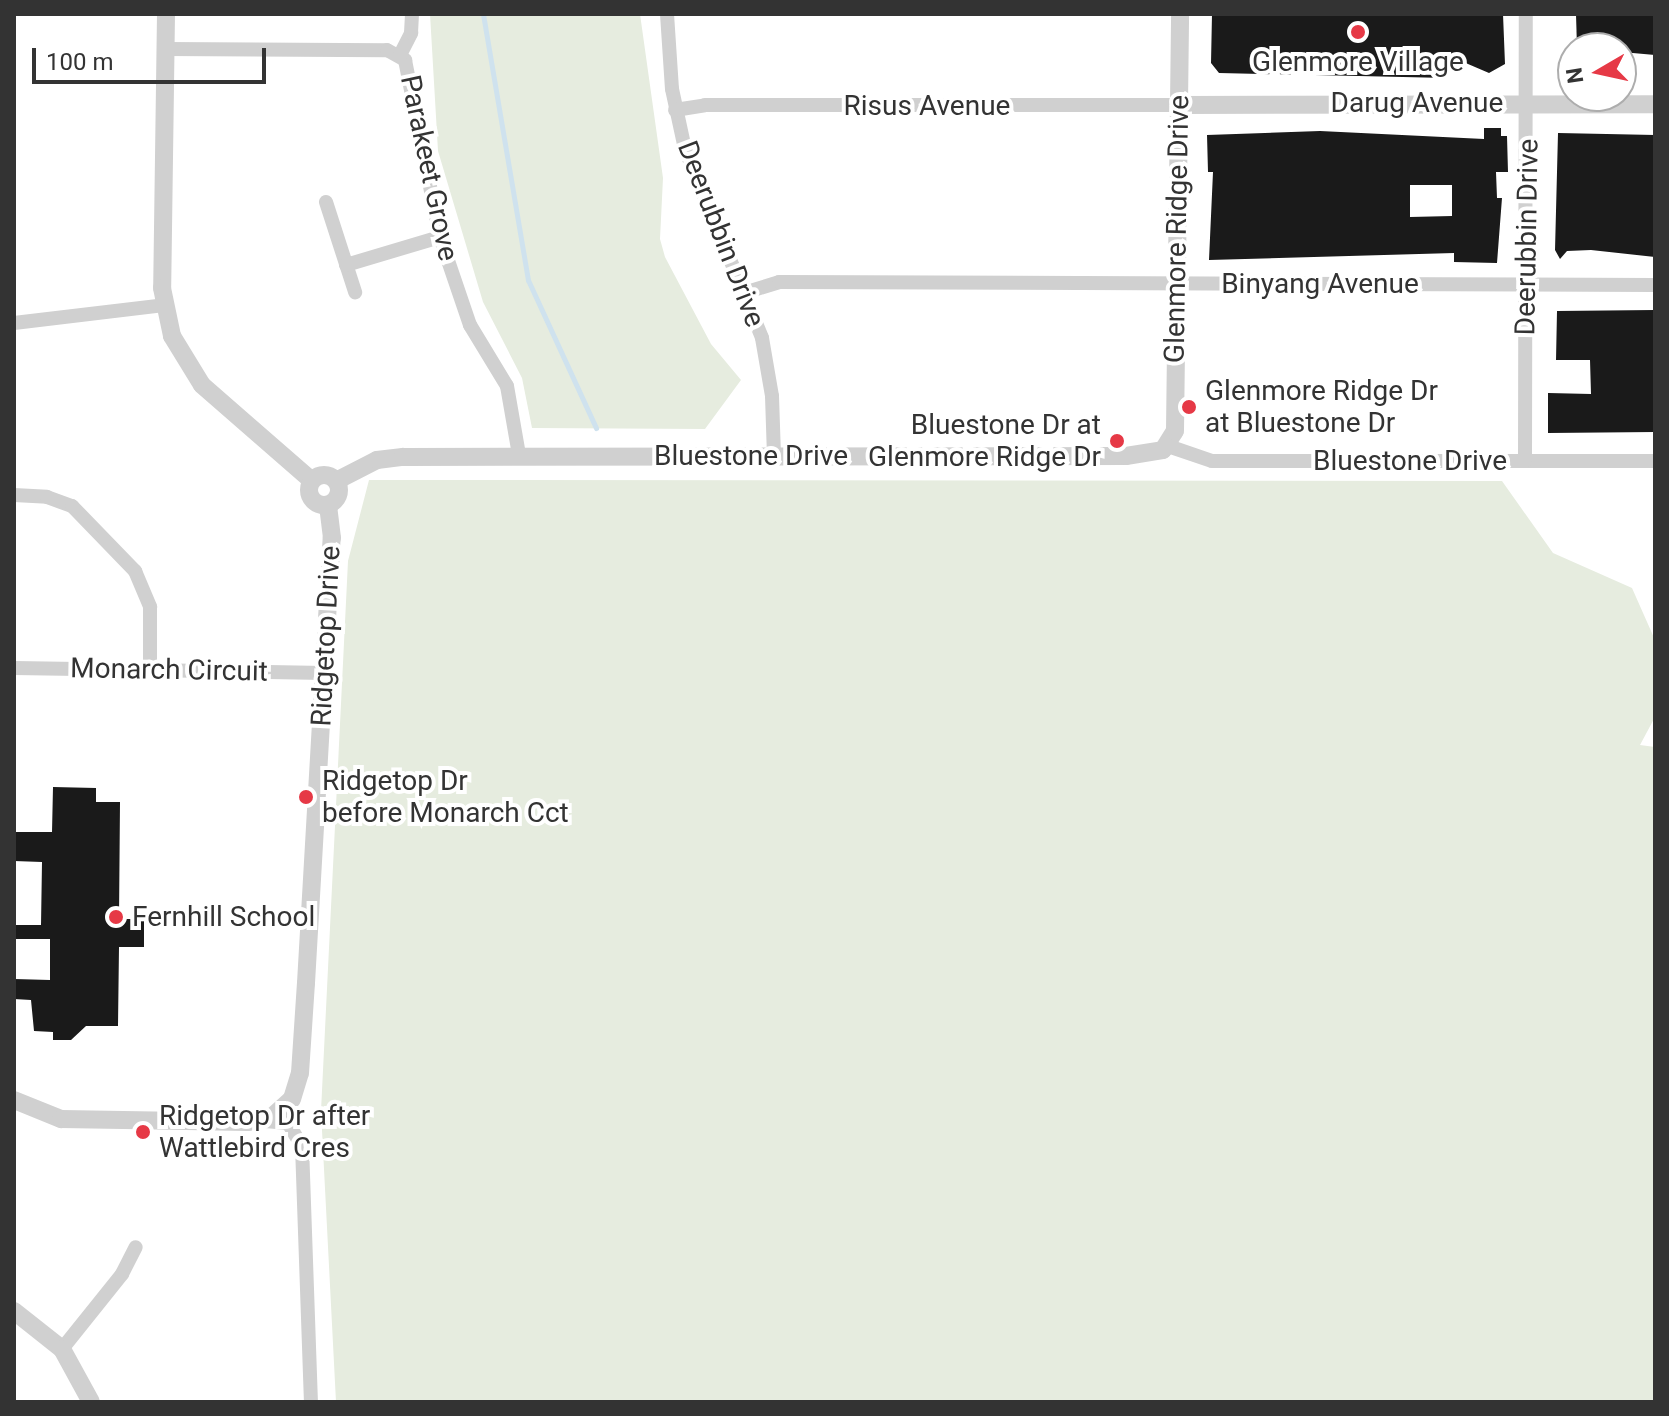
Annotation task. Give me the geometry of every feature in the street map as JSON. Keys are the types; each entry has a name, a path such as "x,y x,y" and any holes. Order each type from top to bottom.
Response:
{"street":[{"path":"166,14 164,305 177,349 193,374 311,480 311,499 328,505 338,496 336,481 324,475 311,480"},
{"path":"400,55 411,33 412,14"},
{"name":"Deerubbin Drive","path":"667,14 675,110 697,188 747,292 766,359 774,455"},
{"name":"Glenmore Ridge Drive","path":"1168,446 1175,431 1180,14"},
{"name":"Deerubbin Drive","path":"1525,461 1529,103 1526,14"},
{"name":"Parakeet Grove","path":"165,49 387,50 400,55 411,73 440,237 470,325 507,386 519,455"},
{"name":"Darug Avenue","path":"1179,105 1655,104"},
{"name":"Risus Avenue","path":"675,110 705,105 1179,105"},
{"path":"326,202 355,292"},
{"path":"346,265 440,237"},
{"name":"Binyang Avenue","path":"747,292 779,282 1655,285"},
{"path":"14,323 164,305"},
{"name":"Bluestone Drive","path":"336,481 377,460 519,455 1126,456 1153,454 1168,446 1212,461 1655,461"},
{"path":"14,495 47,497 80,511 135,571 150,607 150,670"},
{"name":"Ridgetop Drive","path":"256,1122 284,1108 299,1079 332,538 328,505"},
{"name":"Monarch Circuit","path":"14,668 325,673"},
{"path":"14,1100 39,1114 72,1120 278,1120 293,1126 303,1162 311,1402"},
{"path":"62,1349 122,1274 136,1247"},
{"path":"14,1311 62,1349 91,1402"}],"shaded area":[{"path":"430,14 640,14 663,178 660,239 665,257 711,344 741,380 705,429 532,428 522,378 483,302 438,151"},
{"path":"369,480 1502,481 1553,553 1632,588 1655,640 1655,717 1640,745 1655,747 1655,1402 336,1402 321,1111 348,561"}],"building":[{"name":"Glenmore Village","path":"1212,14 1503,14 1505,64 1489,73 1454,58 1447,78 1219,73 1211,63"},
{"path":"1576,14 1655,14 1655,55 1637,53 1637,32 1577,32"},
{"path":"1484,128 1501,128 1501,136 1507,136 1508,172 1496,172 1497,198 1502,198 1497,263 1454,262 1454,253 1209,260 1213,172 1208,172 1207,135 1320,131 1484,139","holes":["1410,185 1452,185 1452,216 1410,217"]},
{"path":"1558,133 1655,135 1655,257 1591,250 1567,251 1560,259 1555,250"},
{"path":"1655,310 1655,432 1548,433 1548,393 1591,394 1590,360 1556,360 1557,311"},
{"path":"53,787 96,788 96,802 120,802 119,919 144,919 144,947 119,947 118,1026 86,1026 71,1040 53,1040 53,1032 34,1031 31,1000 14,999 14,979 50,980 50,939 14,939 14,925 41,925 42,862 14,861 14,832 52,832"}],"waterway":[{"path":"483,14 528,280 596,428"}],"place":[{"name":"Glenmore Village","path":"1358,32"},
{"name":"Glenmore Ridge Dr at Bluestone Dr","path":"1189,407"},
{"name":"Bluestone Dr at Glenmore Ridge Dr","path":"1117,441"},
{"name":"Ridgetop Dr before Monarch Cct","path":"306,797"},
{"name":"Fernhill School","path":"116,917"},
{"name":"Ridgetop Dr after Wattlebird Cres","path":"143,1132"}]}
